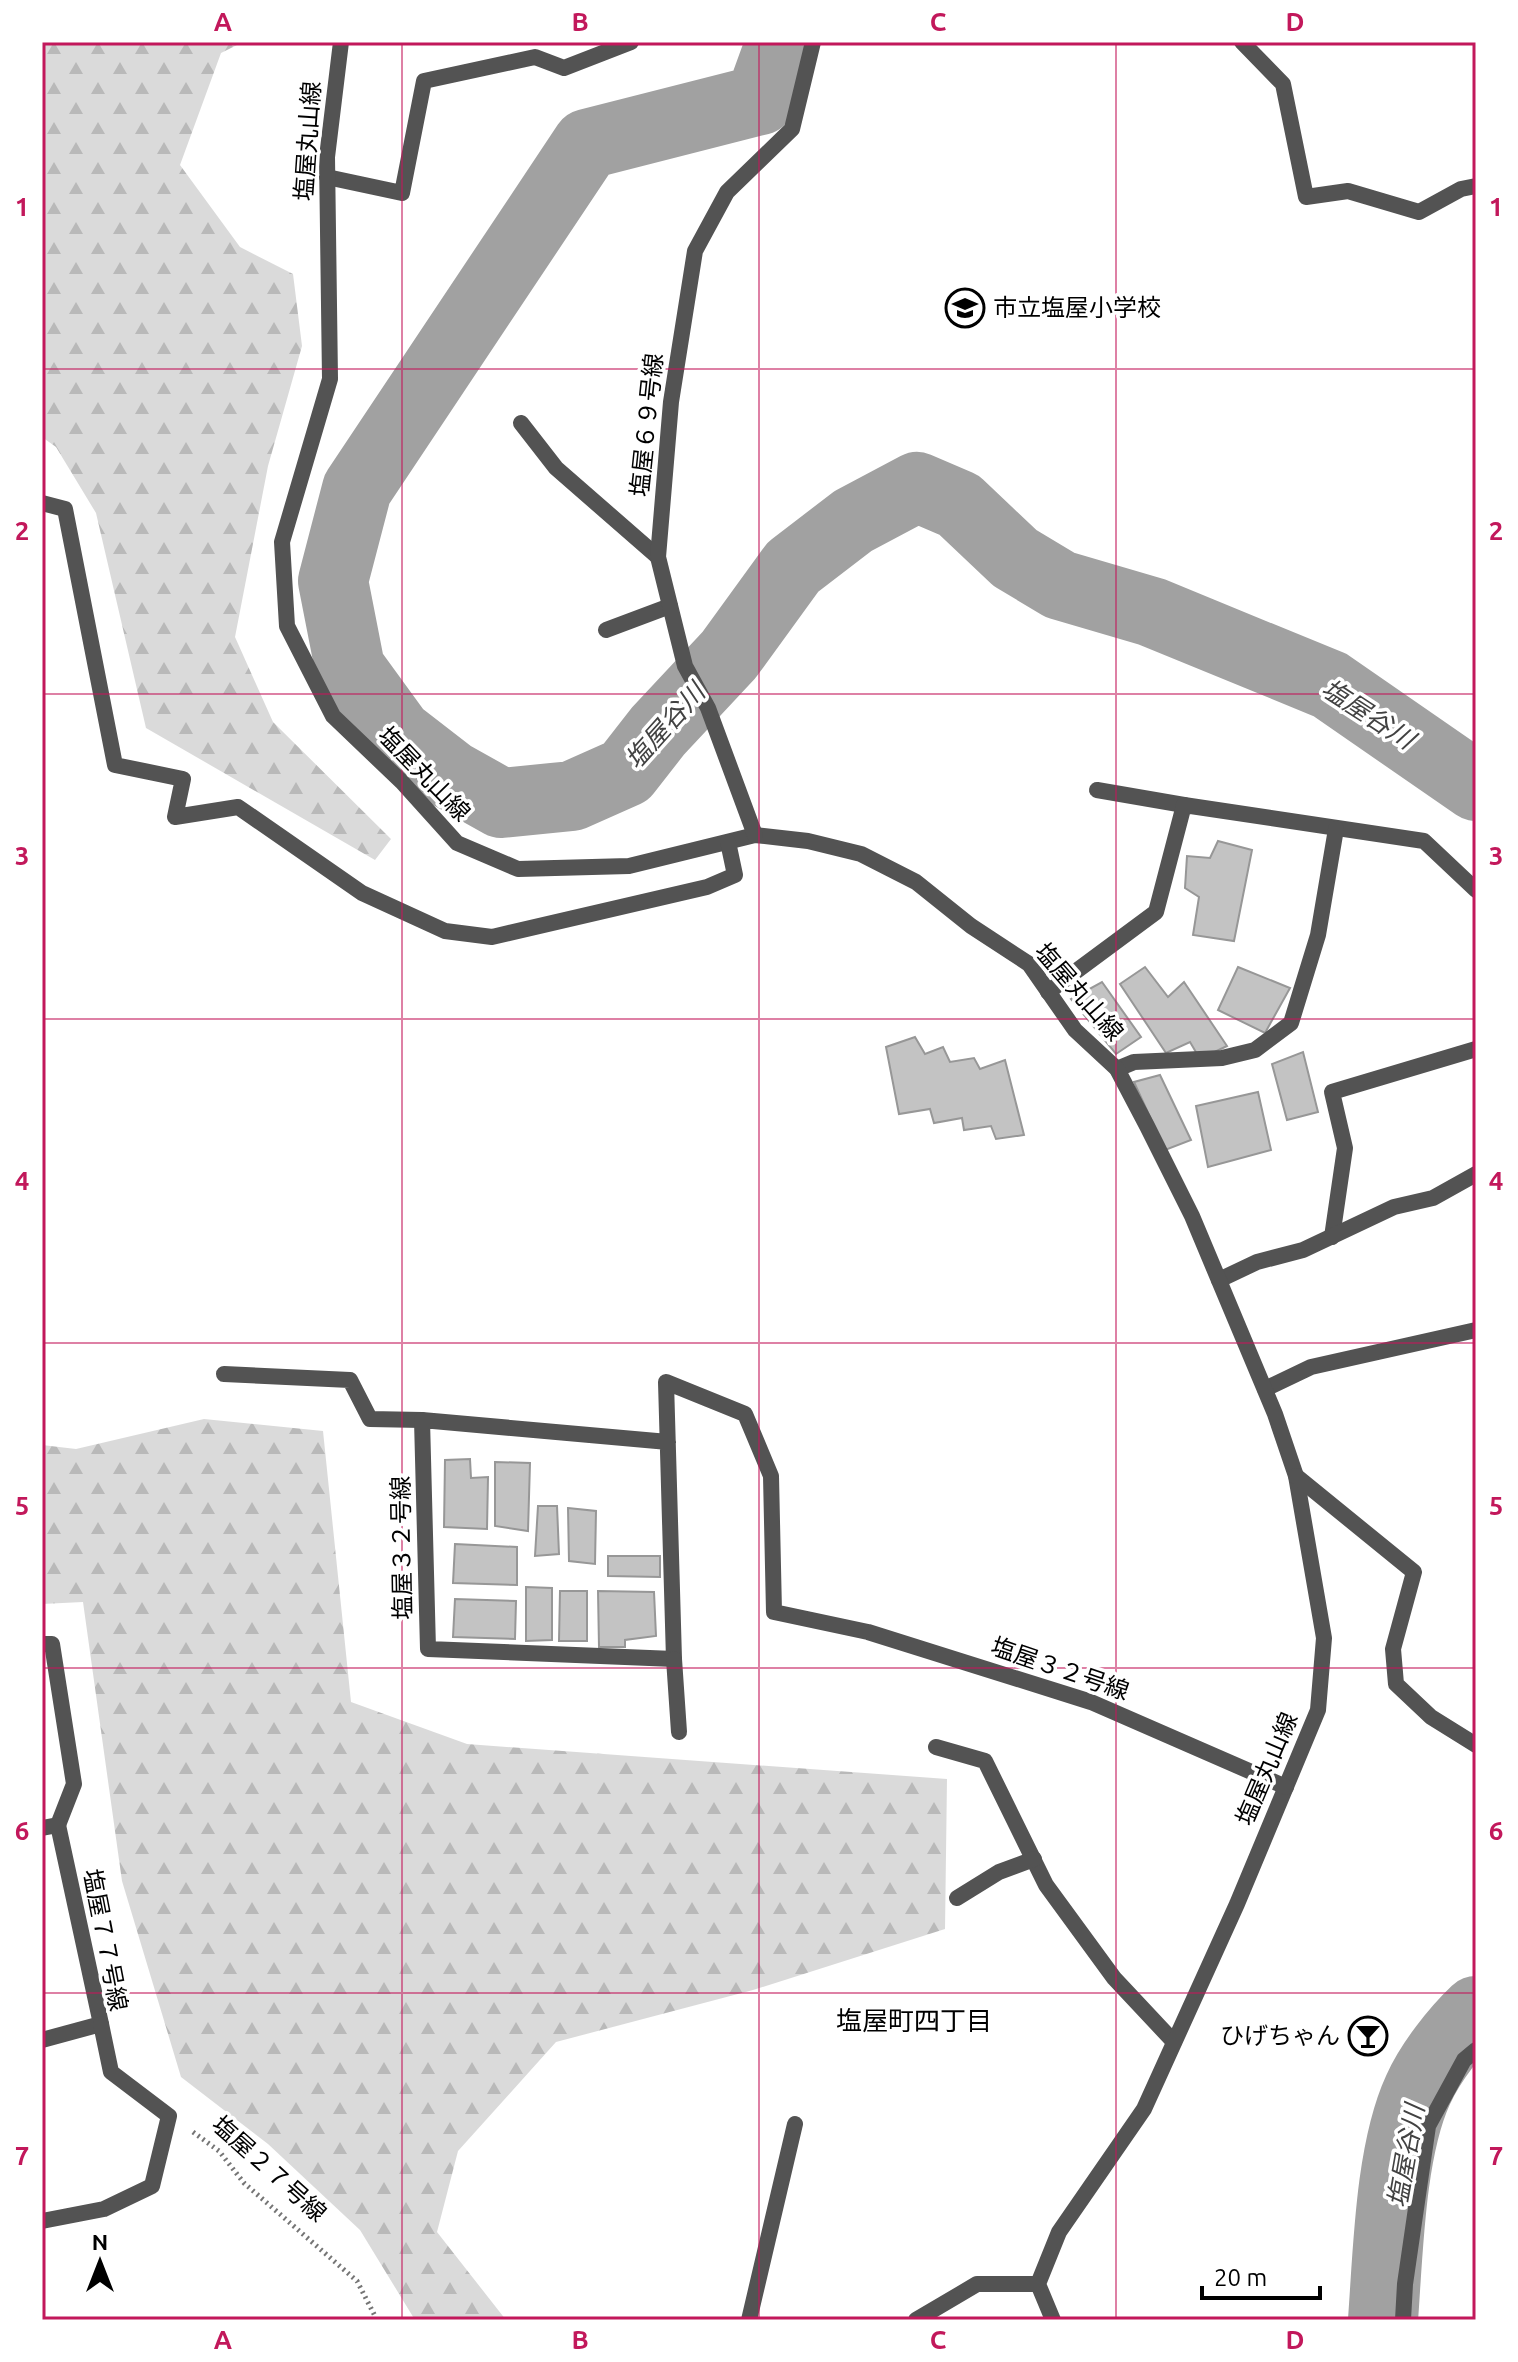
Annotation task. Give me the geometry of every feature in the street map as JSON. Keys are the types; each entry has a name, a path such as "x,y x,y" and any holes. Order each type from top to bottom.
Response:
{"street":[{"name":"塩屋丸山線","path":"341,42 327,177 330,379 282,542 287,626 333,716 402,782 457,843 518,869 629,866 755,835 808,841 861,854 916,882 971,926 1029,964 1075,1030 1117,1069 1192,1216 1265,1389 1296,1476 1324,1638 1318,1710 1144,2109 1059,2232 1038,2284"},
{"path":"327,177 402,193 424,81 535,57 564,68 631,42"},
{"name":"塩屋６９号線","path":"755,835 708,708 685,666 658,557 671,402 695,251 727,192 792,129 813,42"},
{"path":"1242,42 1283,84 1306,197 1348,191 1419,212 1461,189 1476,186"},
{"path":"521,423 556,468 658,557"},
{"path":"42,503 65,509 115,765 183,779 175,817 238,807 362,893 445,931 492,937 707,887 735,875 728,842"},
{"path":"606,630 670,606"},
{"path":"1097,790 1424,841 1476,890"},
{"path":"1048,992 1156,912 1184,805"},
{"path":"1117,1069 1134,1062 1222,1058 1255,1050 1291,1023 1318,935 1336,829"},
{"path":"1332,1237 1345,1148 1332,1092 1476,1049"},
{"path":"1219,1280 1257,1262 1303,1250 1394,1207 1433,1198 1476,1174"},
{"path":"1265,1389 1311,1367 1476,1330"},
{"path":"224,1374 350,1380 370,1419 422,1420 668,1442"},
{"name":"塩屋３２号線","path":"422,1420 428,1649 674,1659 666,1382 745,1414 771,1476 774,1612 868,1632 1091,1702 1286,1787"},
{"path":"1296,1476 1414,1572 1393,1649 1396,1684 1431,1717 1476,1745"},
{"path":"42,1644 52,1644 74,1784 50,1826"},
{"path":"674,1659 679,1732"},
{"path":"936,1747 985,1761 1046,1885 1114,1978 1174,2042"},
{"name":"塩屋７７号線","path":"42,2040 101,2024 50,1826"},
{"path":"957,1898 999,1872 1034,1859"},
{"path":"42,2221 104,2209 152,2186 169,2116 111,2072 101,2024"},
{"path":"1403,2320 1405,2284 1428,2126 1464,2060 1476,2050"},
{"path":"749,2320 795,2124"},
{"path":"916,2320 977,2284 1038,2284 1053,2320"}],"path":[{"name":"塩屋２７号線","path":"169,2116 219,2151 244,2183 357,2281 377,2320"}],"green space":[{"path":"42,42 243,42 221,53 180,165 240,247 293,274 302,346 268,466 235,637 273,722 391,839 375,860 146,728 96,513 56,447 42,437"},
{"path":"204,1419 323,1431 351,1702 467,1744 947,1779 945,1929 753,1990 556,2042 458,2151 437,2232 506,2320 415,2320 360,2230 268,2144 181,2077 122,1881 83,1602 42,1604 42,1445 76,1449"}],"building":[{"path":"1218,841 1252,850 1234,941 1193,935 1199,897 1185,888 1187,856 1210,858"},
{"path":"1145,967 1168,997 1184,982 1227,1046 1200,1059 1190,1042 1166,1053 1120,984"},
{"path":"1238,967 1290,988 1265,1033 1218,1010"},
{"path":"1102,982 1141,1037 1116,1054 1071,999"},
{"path":"915,1037 925,1054 943,1047 950,1062 974,1058 980,1069 1005,1060 1024,1135 996,1139 991,1126 964,1130 962,1118 934,1123 930,1109 899,1114 886,1047"},
{"path":"1303,1052 1318,1112 1287,1120 1272,1064"},
{"path":"1160,1075 1191,1140 1165,1150 1134,1082"},
{"path":"1258,1092 1271,1150 1208,1167 1196,1106"},
{"path":"470,1459 471,1478 488,1477 487,1529 444,1527 445,1460"},
{"path":"495,1462 530,1463 528,1531 495,1526"},
{"path":"538,1506 557,1506 559,1554 535,1556"},
{"path":"568,1508 596,1511 595,1564 569,1561"},
{"path":"455,1544 517,1547 517,1585 453,1583"},
{"path":"608,1556 660,1556 660,1577 608,1576"},
{"path":"526,1587 552,1588 552,1640 526,1641"},
{"path":"560,1591 587,1591 587,1641 559,1641"},
{"path":"598,1591 654,1592 656,1636 625,1640 625,1647 599,1647"},
{"path":"455,1599 516,1601 515,1639 453,1637"}],"waterway":[{"name":"塩屋谷川","path":"781,42 760,100 587,144 357,489 333,581 350,668 398,734 451,775 501,803 572,796 626,772 658,731 729,655 793,567 853,521 917,487 959,505 1015,558 1060,585 1152,612 1330,685 1476,786"},
{"name":"塩屋谷川","path":"1383,2320 1392,2203 1401,2142 1409,2115 1418,2090 1436,2058 1476,2011"}],"place":[{"name":"市立塩屋小学校","path":"965,308"},
{"name":"ひげちゃん","path":"1368,2036"}],"district":[{"name":"塩屋町四丁目","path":"914,2021"}]}
